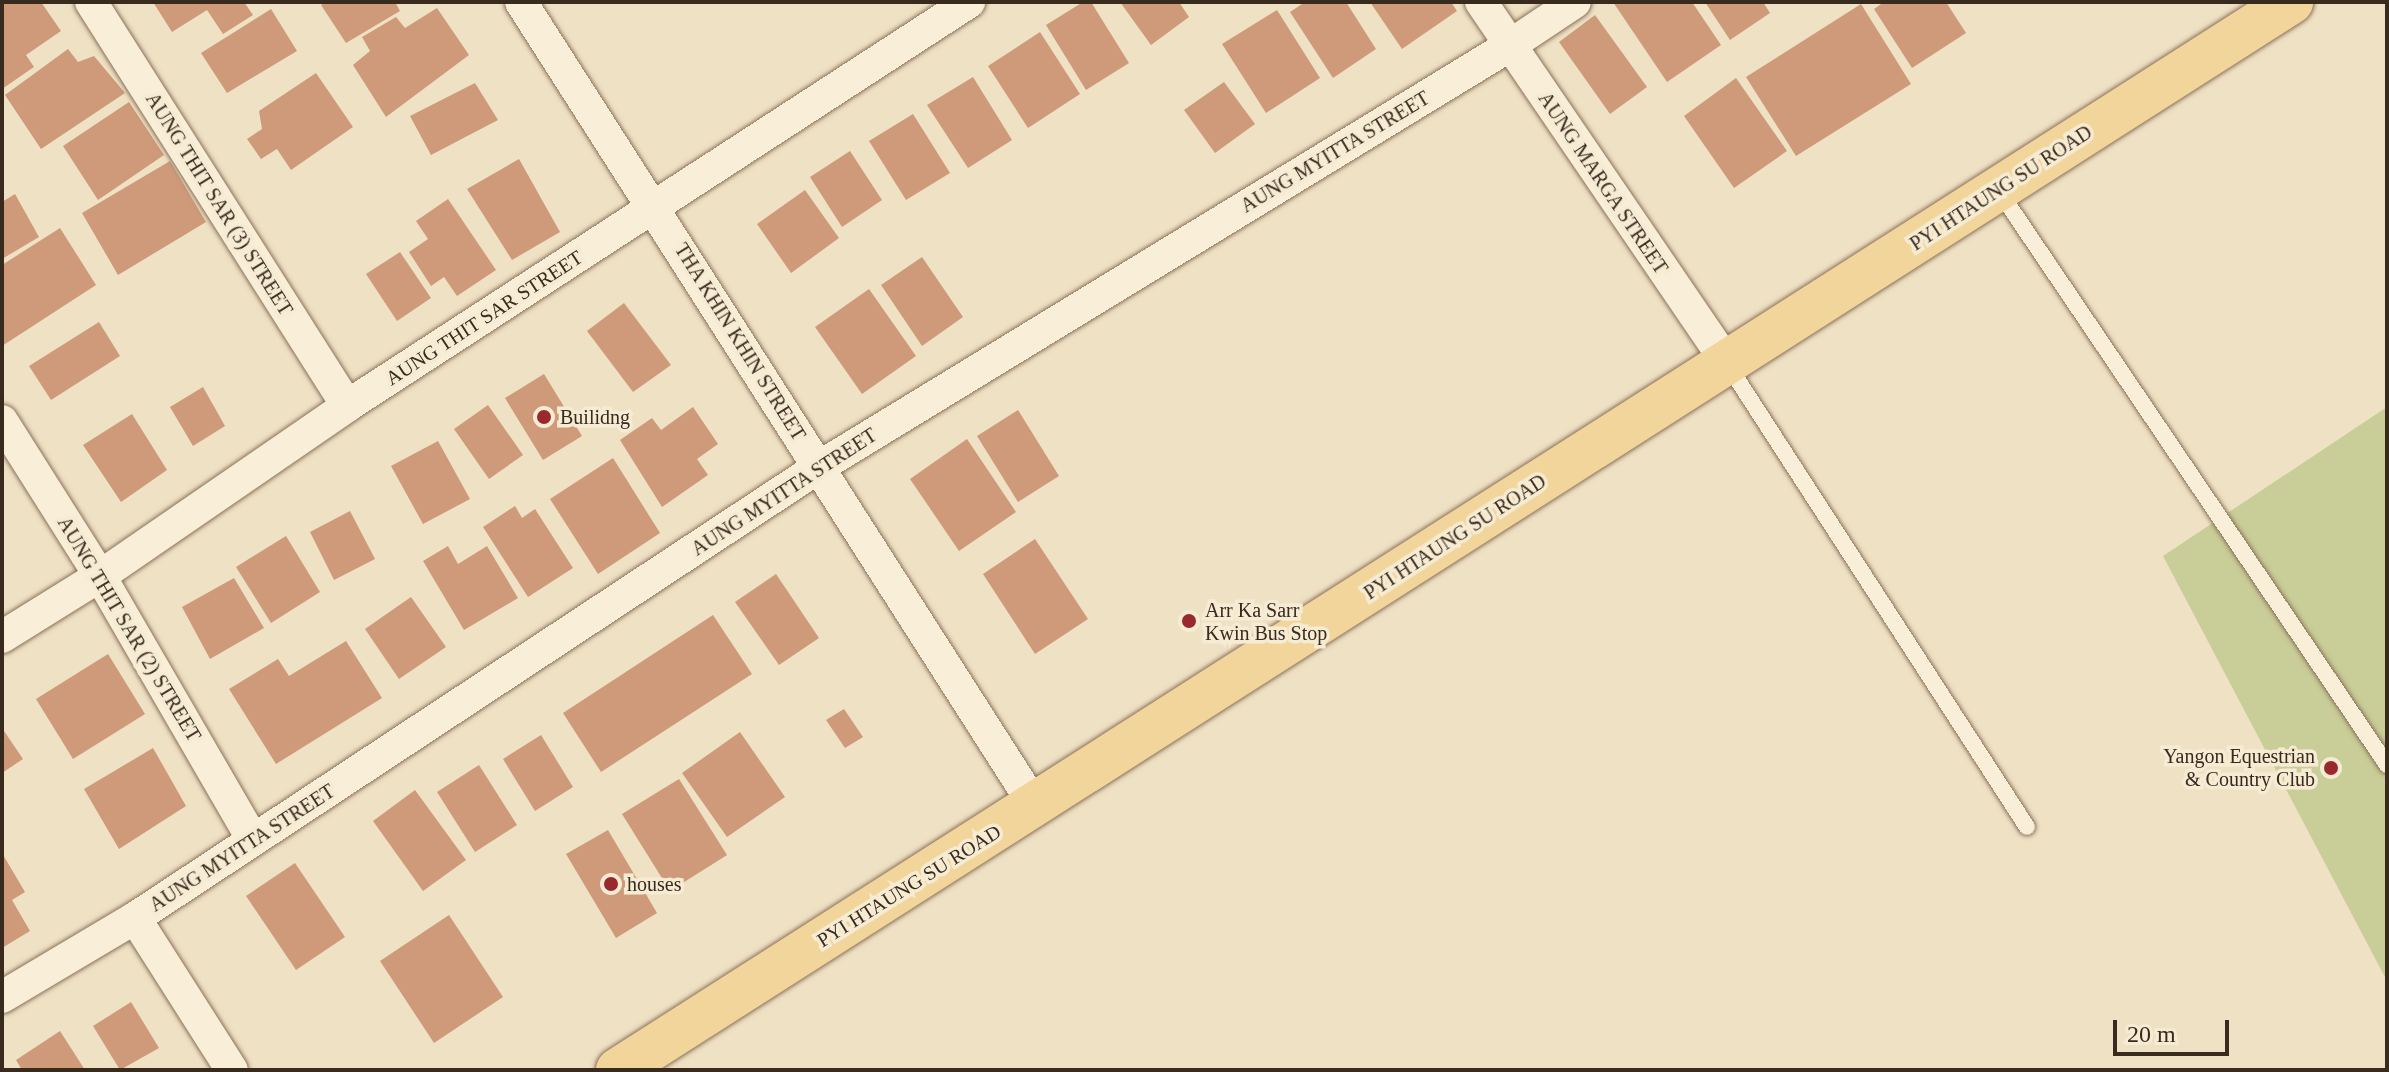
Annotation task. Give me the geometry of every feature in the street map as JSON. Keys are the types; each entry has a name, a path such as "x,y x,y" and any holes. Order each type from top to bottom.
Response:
{"main road":[{"name":"PYI HTAUNG SU ROAD","path":"618,1070 2291,2"}],"street":[{"name":"AUNG THIT SAR (3) STREET","path":"91,2 347,406"},
{"name":"THA KHIN KHIN STREET","path":"521,2 1035,806"},
{"name":"AUNG THIT SAR STREET","path":"2,637 100,576 347,406 969,2"},
{"name":"AUNG MARGA STREET","path":"1481,2 1727,363"},
{"name":"AUNG MYITTA STREET","path":"2,997 135,918 819,467 1509,46 1575,2"},
{"name":"AUNG THIT SAR (2) STREET","path":"2,421 100,576 253,840"},
{"path":"135,918 232,1070"}],"lane":[{"path":"1998,190 2387,765"},
{"path":"1727,363 2027,827"}],"green space":[{"name":"Yangon Equestrian & Country Club","path":"2387,407 2387,981 2163,556"}],"building":[{"path":"7,2 41,2 61,31 26,55 34,67 2,89 2,5"},
{"path":"153,2 244,2 253,15 223,34 207,10 172,32"},
{"path":"326,2 395,2 400,11 346,43 321,5"},
{"path":"1083,2 1091,2 1129,63 1086,90 1046,25"},
{"path":"1120,2 1179,2 1189,17 1151,45"},
{"path":"1305,2 1346,2 1376,49 1333,78 1290,12"},
{"path":"1370,2 1451,2 1457,11 1402,49"},
{"path":"1613,2 1692,2 1721,45 1667,82"},
{"path":"1705,2 1763,2 1770,13 1730,40"},
{"path":"1884,2 1946,2 1966,33 1912,68 1874,9"},
{"path":"1861,4 1911,84 1796,156 1746,77"},
{"path":"437,8 469,55 386,117 353,65 370,51 362,37 396,17 405,28"},
{"path":"271,9 297,51 227,93 201,53"},
{"path":"1277,10 1320,78 1266,113 1222,44"},
{"path":"1595,15 1647,87 1610,114 1559,42"},
{"path":"1040,32 1080,94 1028,128 988,66"},
{"path":"68,49 78,62 94,56 125,93 41,149 5,95"},
{"path":"316,73 353,127 291,170 277,149 261,159 247,139 262,129 259,111"},
{"path":"973,77 1012,140 968,168 927,105"},
{"path":"1736,78 1787,151 1734,188 1684,116"},
{"path":"1224,82 1255,124 1215,153 1184,110"},
{"path":"475,83 498,120 431,155 410,116"},
{"path":"129,102 164,155 98,200 63,146"},
{"path":"913,114 950,173 906,200 869,141"},
{"path":"850,151 882,200 842,227 810,177"},
{"path":"519,159 560,232 512,260 467,189"},
{"path":"170,161 206,222 118,275 82,213"},
{"path":"805,190 839,238 791,273 757,224"},
{"path":"15,194 39,237 2,259 2,202"},
{"path":"448,199 496,270 457,296 444,277 431,286 409,252 428,239 416,221"},
{"path":"60,228 96,285 2,346 2,265"},
{"path":"400,252 431,298 397,321 366,274"},
{"path":"922,257 963,317 922,346 881,285"},
{"path":"869,289 916,356 862,394 815,327"},
{"path":"624,303 671,365 633,392 587,331"},
{"path":"99,322 120,356 51,400 29,366"},
{"name":"Builidng","path":"544,374 582,436 543,460 505,398"},
{"path":"203,387 225,426 193,446 170,407"},
{"path":"488,405 523,455 489,479 454,429"},
{"path":"693,407 718,444 697,459 708,475 662,507 620,440 652,418 661,430"},
{"path":"1018,410 1059,476 1018,502 977,436"},
{"path":"132,414 167,470 121,502 83,445"},
{"path":"967,439 1016,512 959,551 910,479"},
{"path":"438,441 470,499 423,524 391,466"},
{"path":"613,458 660,533 598,574 550,499"},
{"path":"515,506 522,518 535,509 573,568 528,597 483,527"},
{"path":"350,511 375,559 334,580 310,532"},
{"path":"286,536 320,592 271,623 236,567"},
{"path":"1035,539 1088,619 1035,654 983,574"},
{"path":"448,546 458,564 487,546 518,598 464,630 423,561"},
{"path":"776,574 819,638 779,665 735,602"},
{"path":"234,578 264,628 210,659 182,607"},
{"path":"411,597 446,647 399,679 365,629"},
{"path":"713,615 752,674 601,772 563,713"},
{"path":"346,641 382,698 276,764 229,689 278,659 289,676"},
{"path":"108,654 145,714 73,759 36,699"},
{"path":"844,709 863,737 845,748 826,720"},
{"path":"2,728 23,759 2,773"},
{"path":"740,732 785,797 727,837 682,773"},
{"path":"541,735 573,787 535,811 503,759"},
{"path":"153,748 186,806 119,849 84,789"},
{"path":"479,765 517,825 475,852 437,792"},
{"path":"679,779 727,855 670,891 622,814"},
{"path":"415,790 466,860 423,891 373,821"},
{"name":"houses","path":"608,830 657,913 616,938 566,854"},
{"path":"2,853 25,892 12,900 30,931 2,948"},
{"path":"295,863 345,937 296,970 246,896"},
{"path":"449,915 503,997 434,1043 380,961"},
{"path":"131,1002 159,1048 120,1070 93,1026"},
{"path":"60,1031 85,1070 22,1070 16,1060"}],"place":[{"name":"Builidng","path":"544,417"},
{"name":"Arr Ka Sarr Kwin Bus Stop","path":"1189,621"},
{"name":"Yangon Equestrian & Country Club","path":"2331,768"},
{"name":"houses","path":"611,884"}]}
